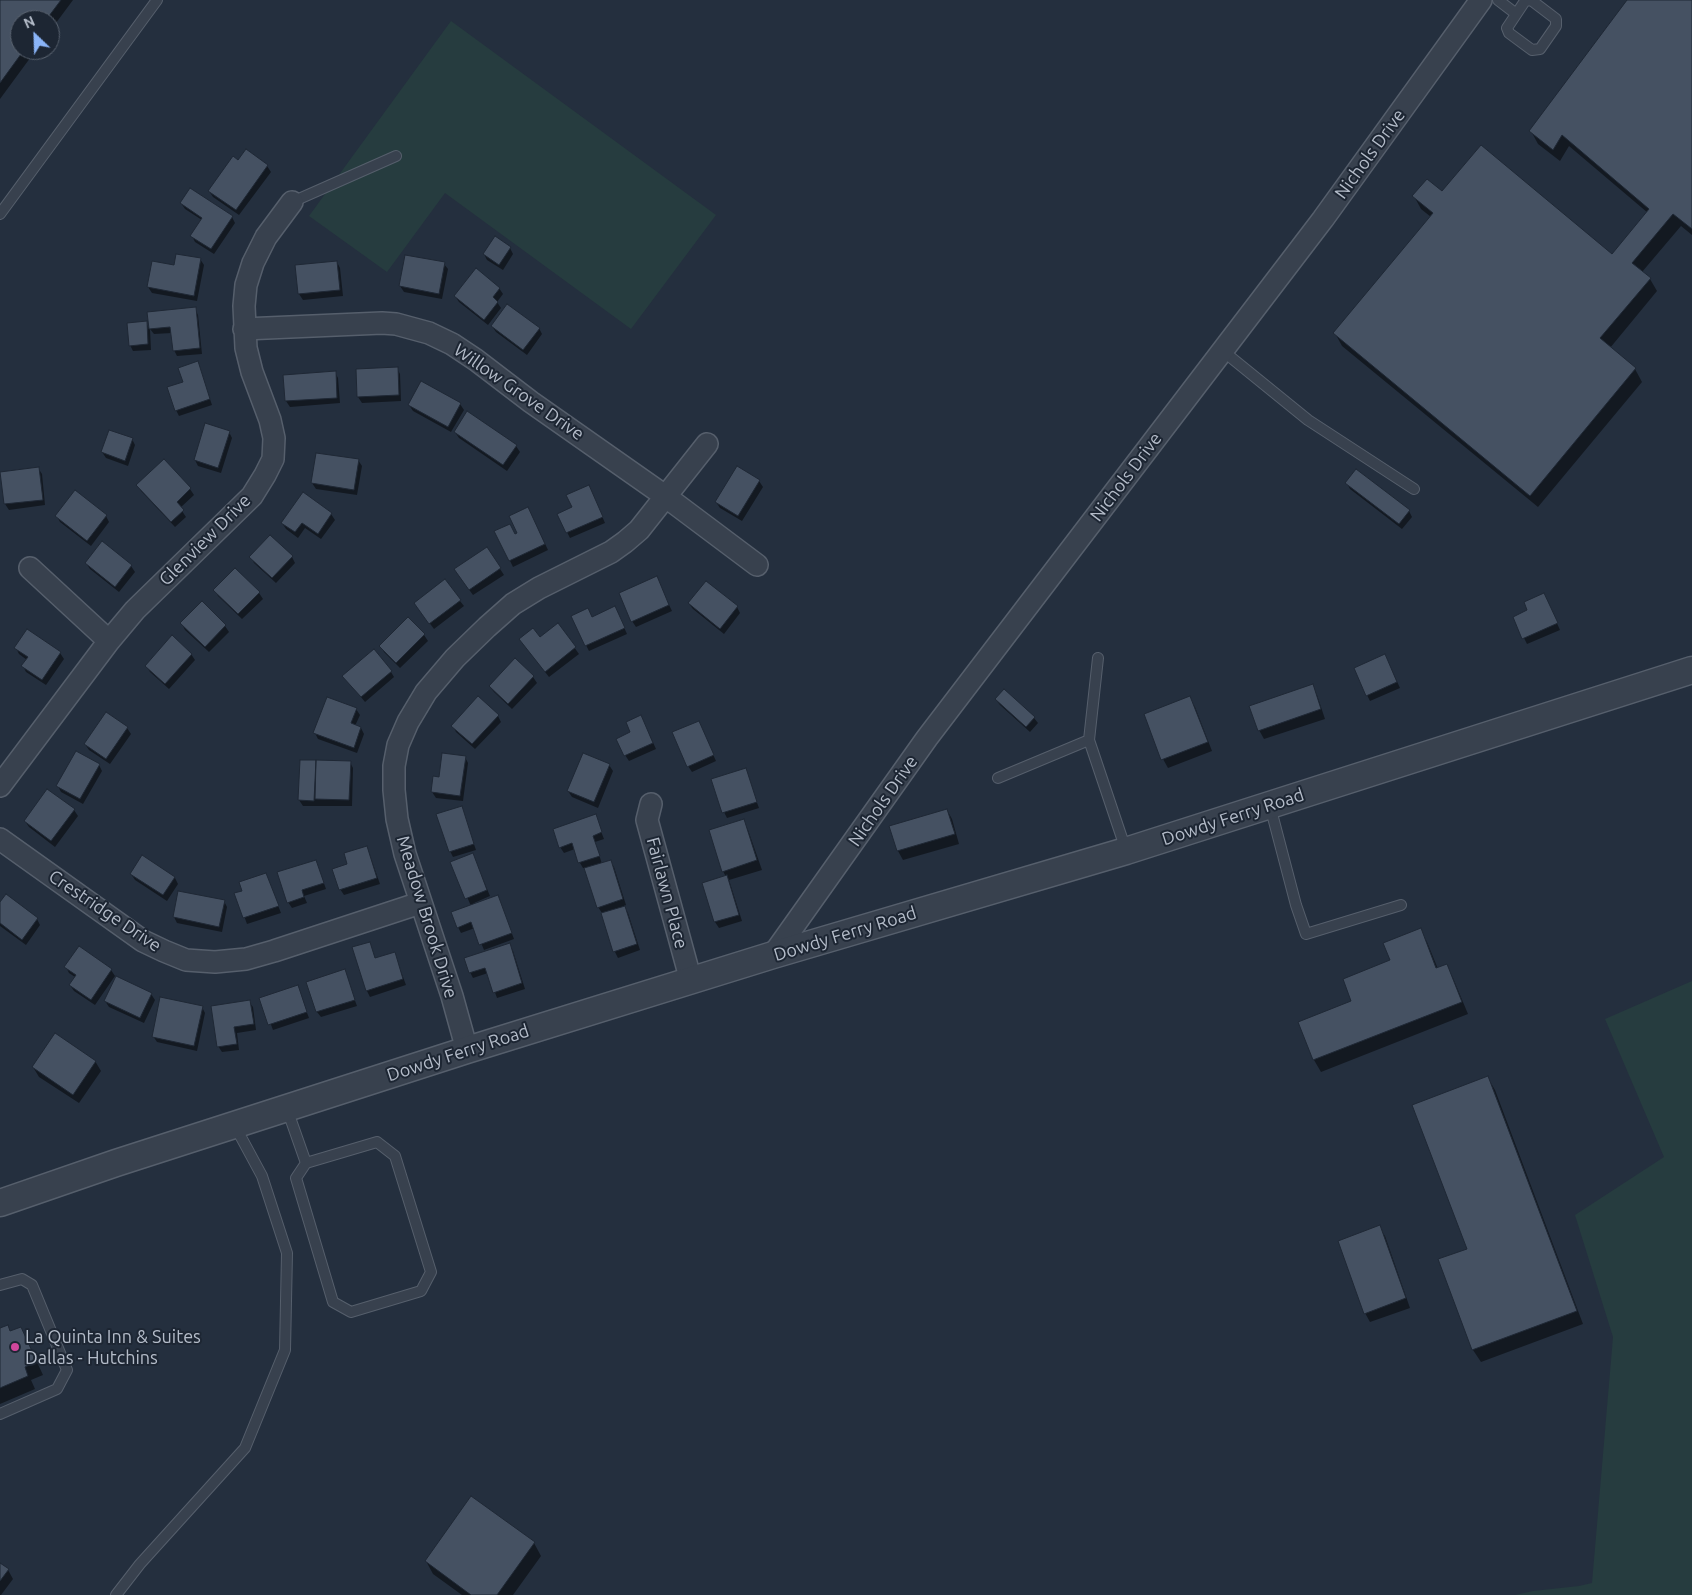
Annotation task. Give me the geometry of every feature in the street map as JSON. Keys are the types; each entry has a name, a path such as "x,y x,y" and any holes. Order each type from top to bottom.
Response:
{"street":[{"name":"Nichols Drive","path":"773,955 927,738 1323,220 1481,0"},
{"name":"Glenview Drive","path":"0,786 135,610 252,496 273,459 274,438 270,420 252,372 246,348 244,306 246,285 253,263 266,237 292,202"},
{"name":"Willow Grove Drive","path":"244,329 382,323 396,324 429,333 452,344 476,360 531,402 665,496 757,565"},
{"name":"Meadow Brook Drive","path":"467,1050 452,996 420,904 397,819 394,766 398,745 408,722 426,692 455,658 513,604 539,588 611,552 626,542 639,530 707,444"},
{"path":"30,568 110,641"},
{"name":"Dowdy Ferry Road","path":"0,1203 107,1166 467,1050 773,955 1126,850 1692,670"},
{"name":"Fairlawn Place","path":"650,804 647,820 691,981"},
{"name":"Crestridge Drive","path":"0,839 143,941 186,960 215,962 246,959 420,904"}],"lane":[{"path":"0,214 158,0"},
{"path":"1498,0 1515,13"},
{"path":"1531,0 1556,19 1556,26 1540,49 1532,50 1509,33 1507,28 1515,13 1525,1 1531,0"},
{"path":"292,202 396,156"},
{"path":"1223,351 1308,420 1414,489"},
{"path":"1098,658 1088,740 1126,850"},
{"path":"998,778 1088,740"},
{"path":"1269,805 1296,905 1306,934 1401,904"},
{"path":"287,1109 306,1163"},
{"path":"116,1595 140,1564 245,1448 285,1350 287,1253 262,1176 235,1126"},
{"path":"377,1142 395,1156 431,1272 421,1291 351,1312 333,1302 296,1178 306,1163 377,1142"},
{"path":"0,1285 22,1279 32,1285 67,1370 57,1389 0,1414"}],"green space":[{"path":"451,21 716,215 631,329 445,193 387,272 309,216"},
{"path":"1692,981 1692,1595 1515,1595 1592,1583 1613,1337 1575,1215 1664,1157 1605,1019"}],"building":[{"path":"0,0 61,0 54,10 10,10 10,60 17,60 0,83"},
{"path":"1627,0 1692,0 1692,229 1673,214 1632,263 1651,278 1600,338 1636,368 1530,496 1333,333 1433,213 1412,196 1427,179 1442,191 1481,145 1612,254 1649,209 1562,135 1553,150 1529,131"},
{"path":"246,149 268,165 236,210 208,191 233,156 238,160"},
{"path":"190,188 233,216 211,249 190,236 202,218 180,203"},
{"path":"495,236 511,247 499,265 483,254"},
{"path":"176,254 201,258 194,296 147,287 152,261 174,265"},
{"path":"405,255 445,262 439,294 399,286"},
{"path":"337,261 340,290 298,294 295,265"},
{"path":"476,268 500,288 493,297 498,302 484,320 454,296"},
{"path":"507,304 540,328 523,350 491,326"},
{"path":"196,307 200,348 173,351 170,327 149,329 147,312"},
{"path":"147,321 148,344 129,346 127,323"},
{"path":"198,361 210,399 175,411 167,387 183,382 178,368"},
{"path":"398,367 399,395 357,397 356,369"},
{"path":"336,371 337,398 285,401 283,375"},
{"path":"421,381 461,403 448,427 408,405"},
{"path":"467,411 517,445 503,465 454,432"},
{"path":"205,423 230,431 218,468 194,460"},
{"path":"109,430 133,438 125,461 101,452"},
{"path":"316,453 359,459 354,490 311,483"},
{"path":"164,459 191,488 177,502 184,510 171,522 136,485"},
{"path":"737,466 760,480 738,516 715,502"},
{"path":"39,467 43,500 4,504 0,472"},
{"path":"1356,469 1410,510 1399,524 1345,483"},
{"path":"589,485 603,517 566,533 557,514 572,507 566,495"},
{"path":"75,490 107,515 87,541 55,516"},
{"path":"303,492 332,513 318,534 302,523 295,532 281,523"},
{"path":"528,507 545,544 509,561 494,531 510,524 515,534 517,533 509,516"},
{"path":"270,535 293,556 272,578 249,557"},
{"path":"102,541 132,565 115,587 85,563"},
{"path":"487,547 501,568 469,590 454,569"},
{"path":"235,568 260,592 238,614 213,590"},
{"path":"657,576 669,605 631,622 619,593"},
{"path":"445,579 461,600 429,624 414,603"},
{"path":"706,581 738,606 720,629 688,603"},
{"path":"1544,593 1558,623 1522,639 1513,617 1527,610 1524,602"},
{"path":"202,601 226,625 205,647 180,623"},
{"path":"615,606 625,628 585,646 571,616 588,608 592,617"},
{"path":"408,617 425,634 396,663 379,646"},
{"path":"558,623 576,647 545,672 519,639 533,628 540,637"},
{"path":"27,629 61,652 42,680 21,666 28,657 14,648"},
{"path":"172,635 192,654 165,684 145,666"},
{"path":"374,649 392,671 361,697 342,676"},
{"path":"1385,654 1397,682 1366,696 1354,668"},
{"path":"515,658 534,676 508,704 489,686"},
{"path":"1313,684 1321,709 1258,731 1249,706"},
{"path":"1004,689 1035,717 1026,727 995,699"},
{"path":"478,696 499,715 472,744 451,726"},
{"path":"1190,696 1208,742 1161,760 1144,714"},
{"path":"327,697 357,708 351,723 361,727 354,748 313,733"},
{"path":"106,712 128,727 106,759 84,744"},
{"path":"641,715 653,743 624,756 616,739 630,732 626,722"},
{"path":"699,721 714,755 687,767 672,732"},
{"path":"76,751 100,764 80,799 56,786"},
{"path":"442,753 466,756 460,796 431,792 433,776 439,777"},
{"path":"583,753 610,764 594,802 567,791"},
{"path":"300,760 316,760 314,801 298,800"},
{"path":"316,760 351,761 349,800 315,799"},
{"path":"746,768 757,802 722,813 711,779"},
{"path":"47,789 75,809 51,841 24,821"},
{"path":"462,806 474,844 449,852 436,814"},
{"path":"947,809 955,834 897,851 889,826"},
{"path":"596,814 602,832 593,836 600,856 578,863 572,843 559,848 553,829"},
{"path":"744,819 757,860 722,872 709,830"},
{"path":"367,846 377,878 339,890 332,869 347,864 344,853"},
{"path":"473,853 487,890 465,899 450,862"},
{"path":"142,855 175,877 163,895 130,874"},
{"path":"316,860 324,883 302,890 304,897 287,903 277,872"},
{"path":"611,860 623,899 597,908 584,868"},
{"path":"266,873 279,906 243,918 234,893 242,891 239,882"},
{"path":"727,875 739,915 714,922 702,883"},
{"path":"178,891 225,900 219,927 173,917"},
{"path":"6,894 38,918 22,940 0,923 0,902"},
{"path":"498,895 512,933 479,945 471,922 457,928 451,912"},
{"path":"625,906 637,944 613,952 601,913"},
{"path":"1421,928 1436,968 1447,964 1462,1002 1313,1060 1298,1022 1351,1001 1343,979 1390,960 1383,943"},
{"path":"370,942 375,958 395,952 403,979 366,991 352,947"},
{"path":"510,943 522,983 493,993 485,968 469,973 464,958"},
{"path":"79,946 112,969 91,1000 69,985 76,975 64,967"},
{"path":"345,969 355,1000 316,1012 306,982"},
{"path":"116,976 152,993 140,1018 104,1001"},
{"path":"298,985 307,1012 268,1025 259,998"},
{"path":"160,997 203,1006 194,1046 152,1037"},
{"path":"250,1000 254,1024 234,1027 237,1044 217,1047 211,1006"},
{"path":"55,1033 96,1061 73,1095 32,1067"},
{"path":"1488,1076 1577,1311 1472,1350 1438,1259 1467,1249 1412,1105"},
{"path":"1380,1225 1406,1298 1364,1314 1338,1241"},
{"name":"La Quinta Inn & Suites Dallas - Hutchins","path":"8,1325 10,1331 21,1327 37,1362 25,1367 28,1376 0,1388 0,1328"},
{"path":"471,1496 535,1542 497,1595 471,1595 425,1561"},
{"path":"0,1563 9,1569 0,1581"}],"place":[{"name":"La Quinta Inn & Suites Dallas - Hutchins","path":"15,1347"}]}
